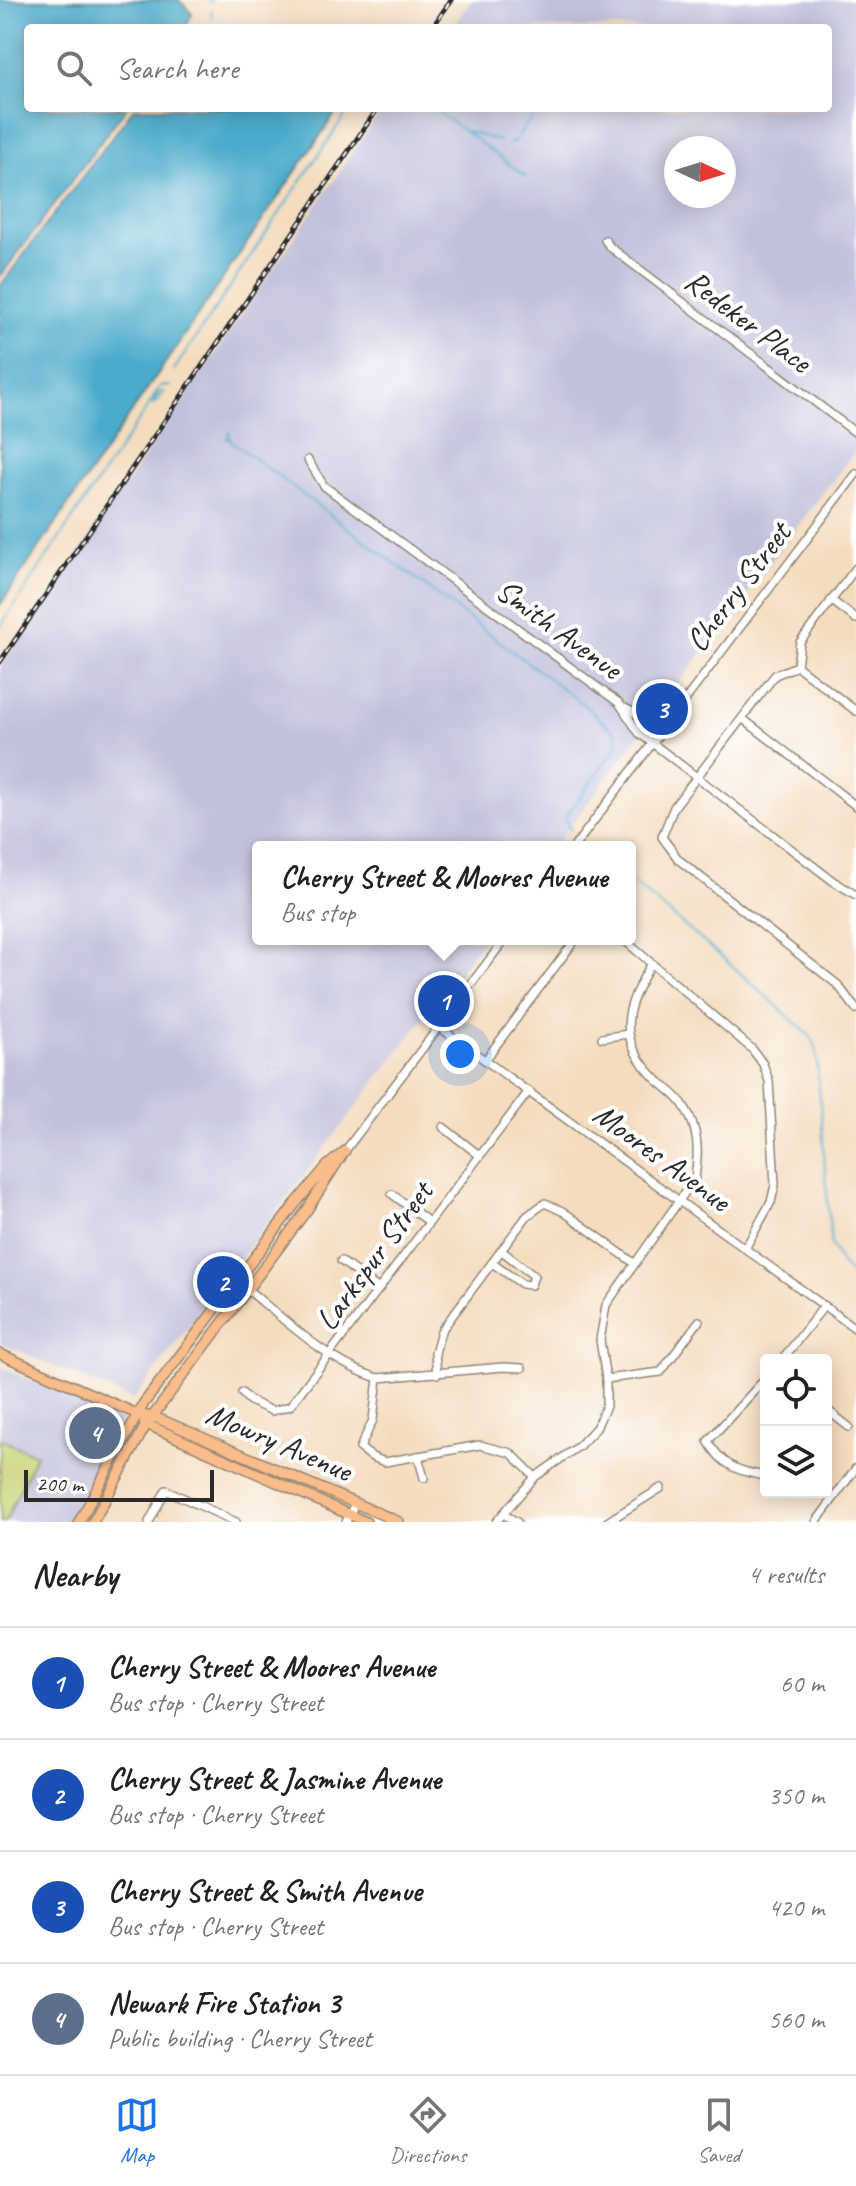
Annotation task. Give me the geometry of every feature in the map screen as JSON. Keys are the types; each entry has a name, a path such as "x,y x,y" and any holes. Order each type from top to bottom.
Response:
{"main road":[{"path":"79,1522 137,1414 314,1181 345,1151"},
{"path":"93,1522 152,1416 333,1172 345,1151"},
{"name":"Mowry Avenue","path":"0,1354 399,1522"},
{"name":"Mowry Avenue","path":"137,1414 146,1425 348,1518 366,1522"}],"street":[{"name":"Redeker Place","path":"608,243 856,433"},
{"name":"Smith Avenue","path":"308,460 324,486 624,708 639,733 833,881 856,895"},
{"name":"Cherry Street","path":"579,841 856,474"},
{"path":"797,666 800,642 856,568"},
{"path":"831,600 856,619"},
{"path":"797,666 856,711"},
{"path":"797,666 775,675 674,807 662,837 679,860 838,985 856,1009"},
{"path":"624,708 648,720 668,723"},
{"path":"743,719 856,806"},
{"path":"345,1151 500,945"},
{"path":"486,1059 572,945"},
{"path":"630,945 752,1049 763,1064 769,1081 775,1185 771,1202 746,1247"},
{"path":"496,1522 535,1477 579,1446 596,1428 606,1406 606,1379 600,1340 606,1305 695,1178 699,1154 694,1126 683,1103 639,1059 628,1034 628,1010 652,963"},
{"name":"Moores Avenue","path":"439,1027 856,1329"},
{"path":"602,1038 628,1034"},
{"name":"Larkspur Street","path":"242,1393 250,1401 272,1411 290,1406 529,1091"},
{"path":"443,1127 479,1155"},
{"path":"392,1194 429,1222"},
{"path":"437,1374 435,1353 441,1331 527,1216 545,1203 564,1212 634,1263"},
{"path":"492,1263 522,1284 531,1285 534,1276 502,1251"},
{"path":"341,1261 379,1289"},
{"path":"237,1281 331,1355 360,1373 378,1378 522,1368"},
{"path":"787,1354 824,1306"},
{"path":"606,1379 661,1372 699,1321"},
{"path":"378,1378 373,1420 360,1448 372,1457 385,1462 480,1445 511,1453 535,1477"},
{"path":"760,1385 708,1441 728,1466 760,1475"},
{"path":"832,1414 849,1427"},
{"path":"418,1456 424,1478"},
{"path":"816,1522 856,1468"},
{"path":"607,1522 661,1488"},
{"path":"149,1522 166,1490 231,1521"},
{"path":"348,1518 355,1503"},
{"path":"503,1514 517,1522"}],"shaded area":[{"path":"471,0 856,0 856,450 559,841 252,841 252,945 479,945 133,1400 0,1343 0,668 380,112 832,112 832,24 455,24"},
{"path":"0,1367 123,1419 67,1522 0,1522"}],"green space":[{"path":"0,1439 36,1455 5,1522 0,1522"}],"water":[{"path":"0,0 179,0 192,14 187,24 24,24 24,112 123,112 0,277"},
{"path":"131,112 336,112 0,605 0,286"}],"waterway":[{"path":"211,10 212,19"},
{"path":"174,370 347,112"},
{"path":"438,112 460,128"},
{"path":"509,143 514,142 536,112"},
{"path":"462,129 526,177"},
{"path":"466,131 499,141"},
{"path":"152,400 160,386 170,386"},
{"path":"0,627 157,393 165,392"},
{"path":"154,402 158,396 163,396"},
{"path":"152,405 160,400"},
{"path":"229,432 230,440"},
{"path":"226,437 583,704 616,733 617,746 567,815 565,820 571,830"},
{"path":"636,885 810,1036 816,1047 831,1245 841,1264 856,1279"}],"railway":[{"path":"435,24 451,0"},
{"path":"0,662 375,112"}],"place":[{"name":"Cherry Street & Smith Avenue","path":"662,709"},
{"name":"Cherry Street & Moores Avenue","path":"444,1001"},
{"name":"Cherry Street & Jasmine Avenue","path":"223,1282"},
{"name":"Newark Fire Station 3","path":"95,1433"}]}
